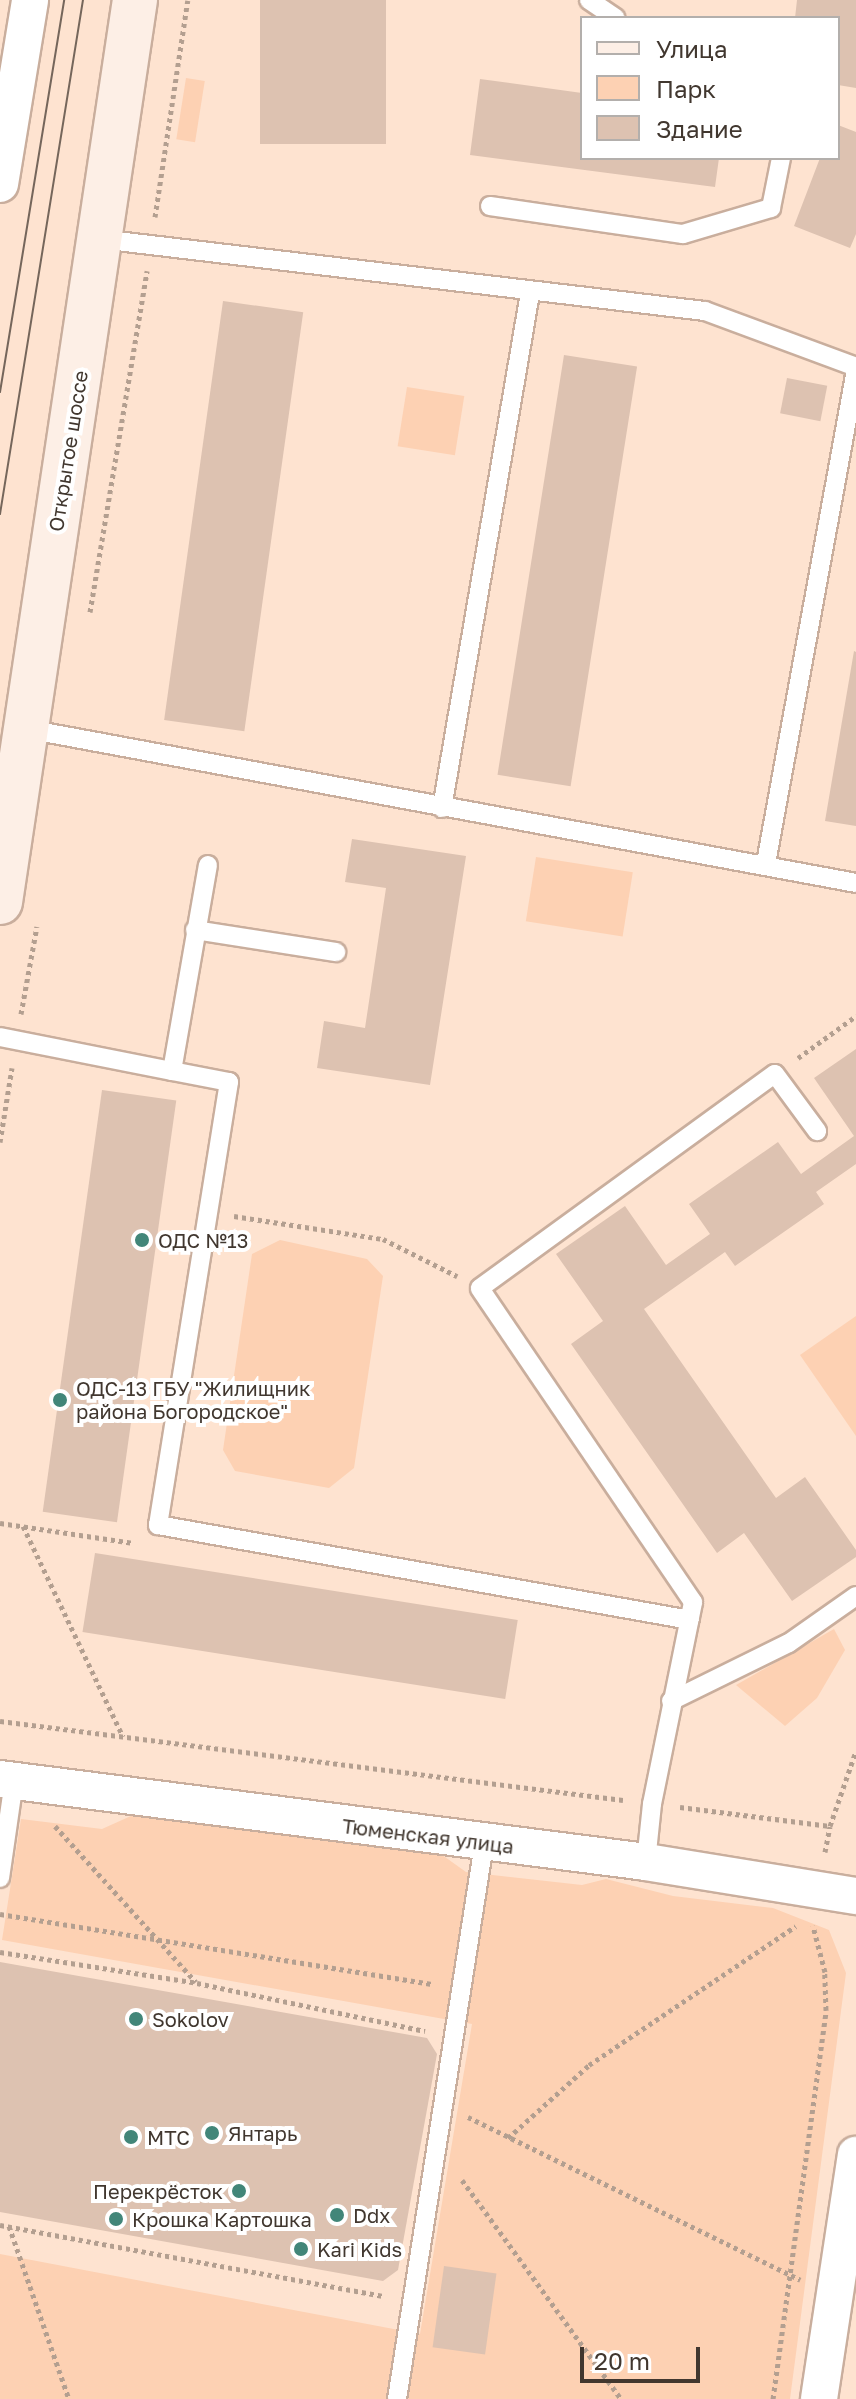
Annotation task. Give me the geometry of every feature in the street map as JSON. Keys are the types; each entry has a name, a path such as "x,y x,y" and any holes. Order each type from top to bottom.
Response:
{"main road":[{"name":"Открытое шоссе","path":"0,902 135,0"}],"street":[{"path":"0,184 30,0"},
{"name":"Тюменская улица","path":"7,1780 484,1844 646,1862 856,1896"},
{"path":"819,2399 856,2155"}],"lane":[{"path":"589,0 613,16"},
{"path":"490,206 683,234 771,208 781,160"},
{"path":"100,239 530,293 705,311 856,369 766,863"},
{"path":"442,808 530,293"},
{"path":"27,729 442,808 766,863 856,883"},
{"path":"172,1071 208,865"},
{"path":"195,930 336,952"},
{"path":"0,1037 229,1082 158,1525 690,1620"},
{"path":"646,1862 652,1804 693,1602 480,1288 775,1074 817,1131"},
{"path":"671,1701 789,1643 856,1596"},
{"path":"0,1878 7,1780"},
{"path":"397,2399 484,1844"}],"path":[{"path":"775,1074 856,1016"},
{"path":"208,1212 383,1239 480,1288"},
{"path":"0,1523 134,1543 158,1525"},
{"path":"23,1526 123,1738"},
{"path":"0,1721 830,1826"},
{"path":"824,1857 830,1826 856,1751"},
{"path":"7,1780 197,1983"},
{"path":"0,1914 461,1989"},
{"path":"773,2399 826,2010 825,1972 812,1915"},
{"path":"508,2138 589,2065 799,1924"},
{"path":"0,1952 197,1983 453,2037"},
{"path":"443,2103 835,2298"},
{"path":"436,2145 621,2399"},
{"path":"0,2225 412,2301"},
{"path":"9,2226 69,2399"}],"green space":[{"path":"186,78 205,81 195,142 176,139"},
{"path":"407,387 464,396 455,455 398,446"},
{"path":"536,857 633,872 623,937 526,921"},
{"path":"280,1240 367,1259 383,1276 354,1468 329,1488 235,1471 223,1450 252,1254"},
{"path":"856,1316 856,1436 800,1355"},
{"path":"834,1629 845,1650 817,1698 785,1726 736,1685"},
{"path":"142,1811 431,1847 466,1872 582,1885 606,1879 673,1896 773,1908 829,1930 846,1973 790,2399 0,2399 0,2254 420,2334 472,2024 2,1940 21,1819 102,1829"}],"building":[{"path":"260,0 386,0 386,144 260,144"},
{"path":"797,0 856,0 856,88 840,85 840,16 795,16"},
{"path":"480,79 580,93 580,160 719,160 715,187 470,155"},
{"path":"840,126 856,132 856,234 850,248 794,226 819,160 840,160"},
{"path":"223,301 303,312 244,731 164,720"},
{"path":"564,355 637,367 571,786 498,775"},
{"path":"787,378 827,386 820,421 780,413"},
{"path":"856,652 856,826 825,821"},
{"path":"352,839 466,856 430,1085 317,1068 324,1021 365,1028 386,888 345,882"},
{"path":"856,1049 856,1164 816,1192 824,1204 735,1266 725,1252 644,1309 776,1498 805,1477 856,1550 856,1557 792,1601 744,1533 717,1553 571,1344 603,1321 556,1254 625,1206 666,1265 710,1234 689,1204 778,1142 801,1174 854,1136 814,1078"},
{"path":"102,1090 176,1100 117,1522 43,1512"},
{"path":"95,1553 518,1620 505,1699 82,1632"},
{"name":"Янтарь","path":"0,1962 427,2038 437,2054 398,2270 383,2281 0,2212"},
{"path":"444,2266 496,2273 485,2355 433,2347"}],"tram line":[{"path":"0,392 64,0"},
{"path":"0,514 83,0"}],"place":[{"name":"ОДС №13","path":"142,1240"},
{"name":"ОДС-13 ГБУ \"Жилищник района Богородское\"","path":"60,1400"},
{"name":"Sokolov","path":"136,2019"},
{"name":"Янтарь","path":"212,2133"},
{"name":"МТС","path":"131,2137"},
{"name":"Перекрёсток","path":"239,2191"},
{"name":"Ddx","path":"337,2215"},
{"name":"Крошка Картошка","path":"116,2219"},
{"name":"Kari Kids","path":"301,2249"}]}
